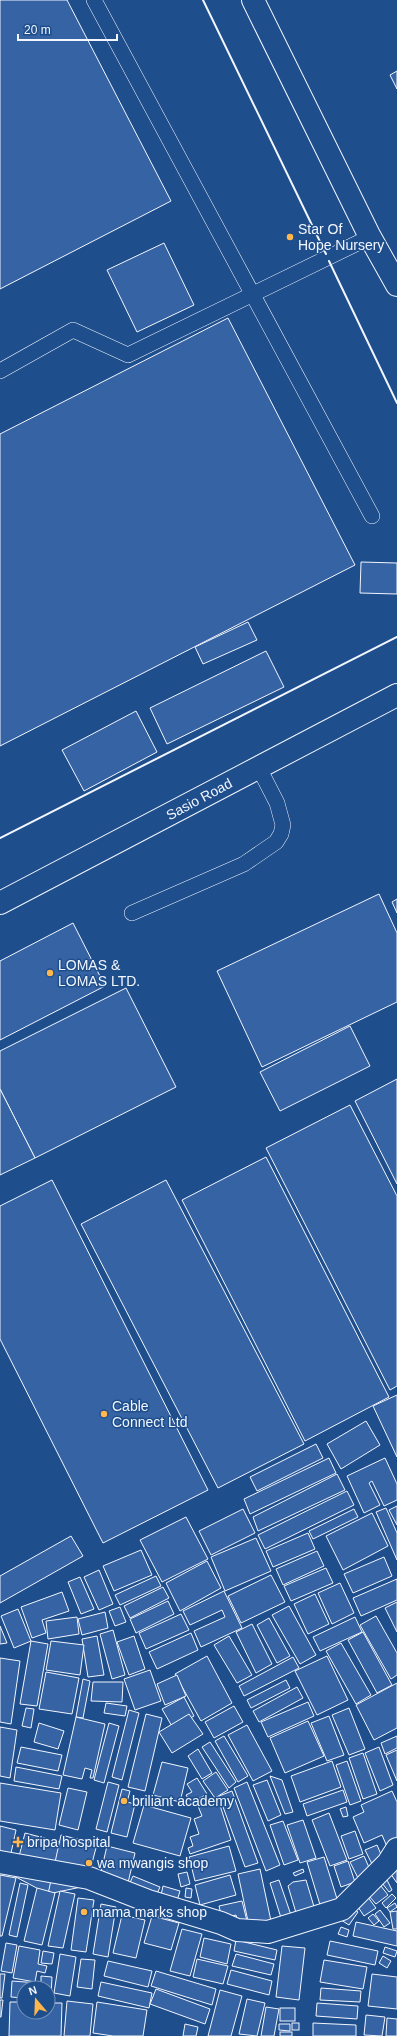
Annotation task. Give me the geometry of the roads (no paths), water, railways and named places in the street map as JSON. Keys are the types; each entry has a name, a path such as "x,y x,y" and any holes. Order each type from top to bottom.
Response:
{"street":[{"path":"253,0 370,237 397,285"},
{"name":"Sasio Road","path":"0,903 397,695"},
{"path":"0,1862 89,1878 148,1901 221,1923 237,1930 268,1932 342,1909 388,1863 397,1850"}],"lane":[{"path":"94,0 372,516"},
{"path":"0,371 73,330 128,355 370,237"},
{"path":"132,914 244,864 276,842 281,834 283,825 277,803 259,768"}],"place":[{"name":"Star Of Hope Nursery","path":"290,237"},
{"name":"LOMAS & LOMAS LTD.","path":"50,973"},
{"name":"Cable Connect Ltd","path":"104,1414"},
{"name":"briliant academy","path":"124,1801"},
{"name":"bripa hospital","path":"18,1842"},
{"name":"wa mwangis shop","path":"89,1863"},
{"name":"mama marks shop","path":"84,1912"}]}
